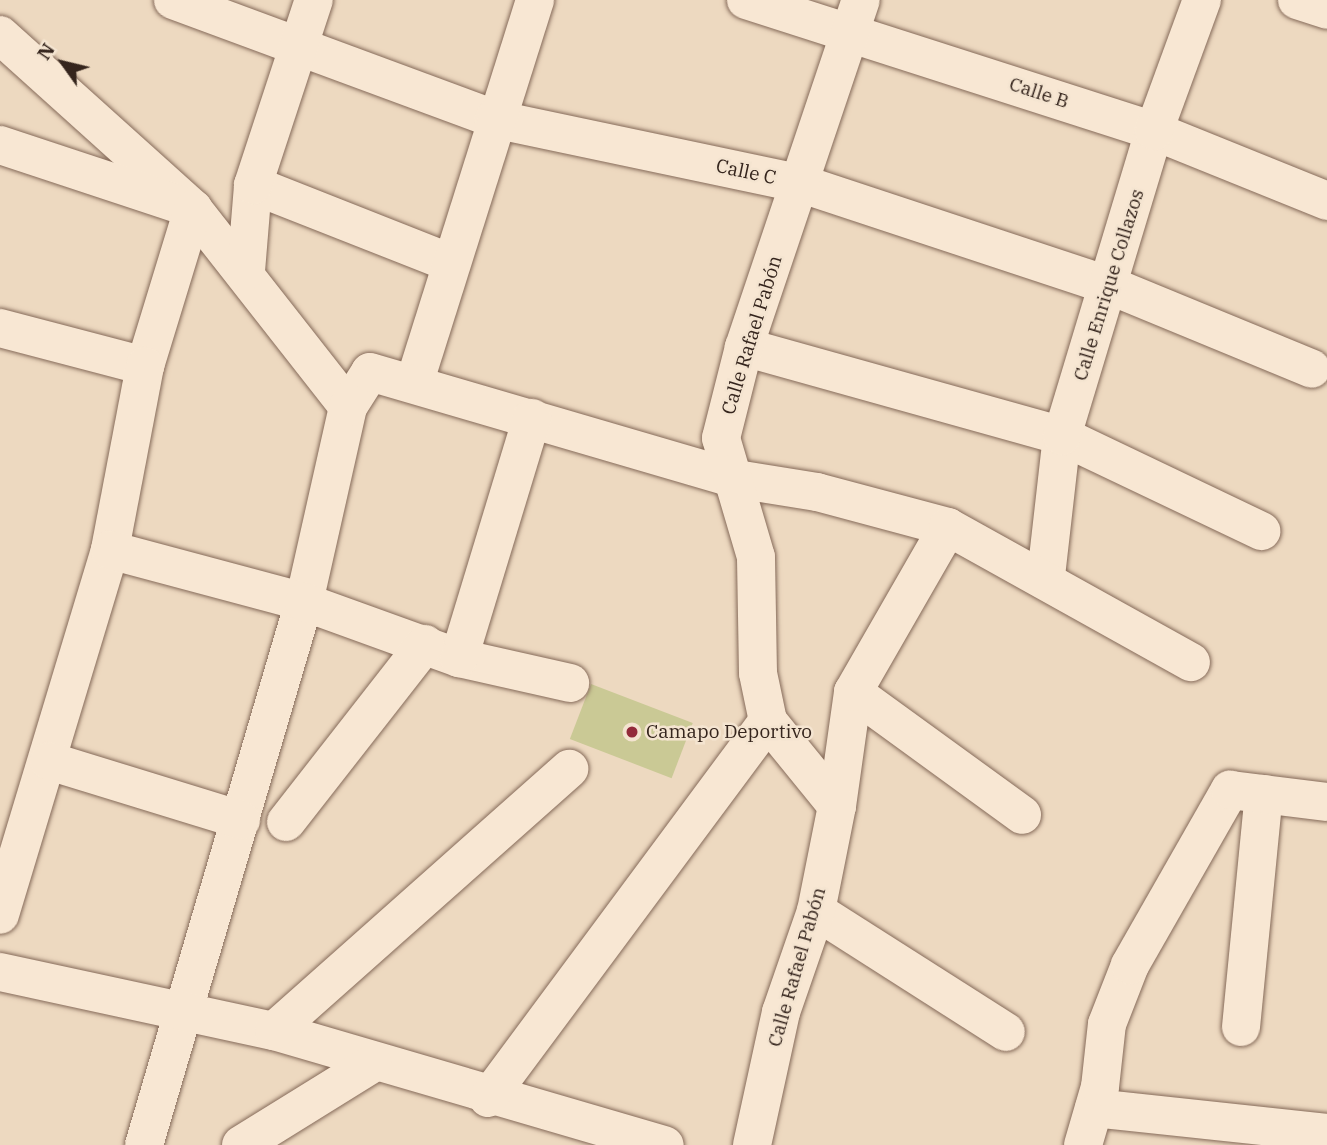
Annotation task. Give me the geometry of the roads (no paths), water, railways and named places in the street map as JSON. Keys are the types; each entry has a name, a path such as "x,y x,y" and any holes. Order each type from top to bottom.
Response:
{"street":[{"name":"Calle C","path":"173,0 300,43 494,119 802,184 1111,286 1312,369"},
{"path":"246,271 253,185 314,0"},
{"path":"414,384 494,119 535,0"},
{"name":"Calle B","path":"746,0 856,15 1327,201"},
{"name":"Calle Enrique Collazos","path":"1046,576 1062,436 1111,286 1154,131 1202,0"},
{"path":"1297,0 1327,10"},
{"name":"Calle Rafael Pabón","path":"752,1145 781,1012 816,911 837,806 768,720 758,673 756,557 736,479 721,438 744,347 802,184 856,15"},
{"path":"0,35 193,209 246,271 348,407"},
{"path":"0,145 193,209"},
{"path":"253,185 451,263"},
{"path":"0,915 110,550 145,366 193,209"},
{"path":"0,328 145,366"},
{"path":"744,347 1062,436 1261,531"},
{"path":"144,1145 186,1013 304,603 348,407 370,372 736,479 817,492 948,527 1046,576 1191,662"},
{"path":"286,822 442,651 532,418"},
{"path":"837,806 853,692 948,527"},
{"path":"110,550 304,603 442,651 570,683"},
{"path":"853,692 1022,815"},
{"path":"488,1098 768,720"},
{"path":"48,761 241,820"},
{"path":"274,1031 569,769"},
{"path":"1083,1145 1094,1108 1107,1024 1130,965 1230,790 1327,802"},
{"path":"1241,1027 1264,794"},
{"path":"816,911 1006,1032"},
{"path":"0,972 274,1031 623,1140 665,1145"},
{"path":"241,1145 373,1063"},
{"path":"1094,1108 1327,1133"}],"place":[{"name":"Camapo Deportivo","path":"632,732"}]}
